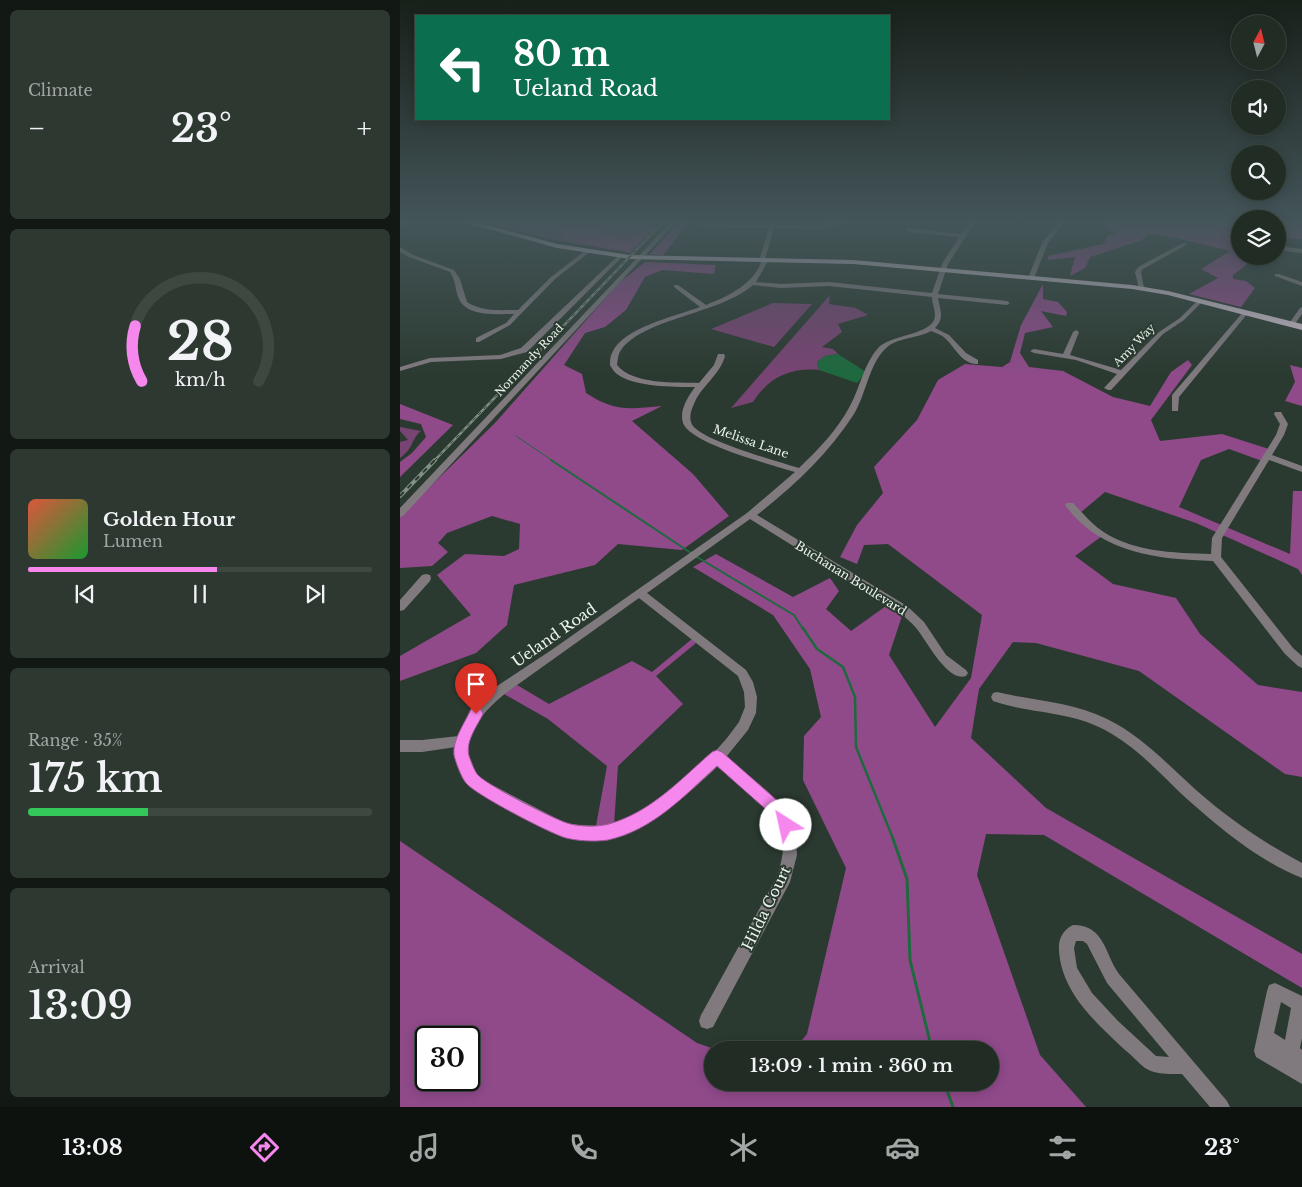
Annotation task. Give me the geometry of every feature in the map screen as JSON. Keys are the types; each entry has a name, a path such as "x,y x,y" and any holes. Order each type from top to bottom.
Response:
{"main road":[{"path":"971,273 1141,288 1298,325"}],"street":[{"path":"453,273 463,302 467,306 480,310 520,312"},
{"path":"479,340 504,327 560,273"},
{"path":"400,369 430,360 501,357 526,349 603,273"},
{"name":"Normandy Road","path":"400,514 626,273"},
{"path":"700,385 634,380 618,371 614,358 621,346 642,331 732,296 752,283 760,273"},
{"path":"940,273 935,294 939,318 930,328 947,336 962,355 976,362"},
{"path":"1031,278 1033,273"},
{"path":"1138,273 1141,288"},
{"path":"1277,275 1302,284"},
{"path":"752,283 781,286 829,284 1007,303"},
{"path":"676,286 705,308"},
{"name":"Amy Way","path":"1108,388 1161,333 1182,319 1200,301"},
{"path":"1298,325 1302,308"},
{"path":"1175,409 1175,397 1245,313"},
{"name":"Ueland Road","path":"462,741 470,723 488,701 778,494 849,414 883,348 894,340 930,328"},
{"path":"1066,356 1076,332"},
{"path":"1034,351 1066,356 1122,373"},
{"name":"Melissa Lane","path":"721,356 718,364 700,385 686,414 689,426 708,440 800,471"},
{"path":"1278,414 1284,421 1284,427 1216,538 1216,558 1288,651 1302,663"},
{"path":"1267,456 1302,469"},
{"path":"1070,505 1096,532 1112,540 1161,554 1216,558"},
{"name":"Buchanan Boulevard","path":"750,515 903,609 920,625 942,658 962,673"},
{"path":"400,607 426,578"},
{"path":"400,746 415,747 462,741 462,760 467,774 476,783 553,826 579,833 612,831 650,815 735,739 746,723 751,705 748,683 739,669 640,593"},
{"path":"997,697 1021,704 1064,709 1099,720 1119,731 1153,755 1204,806 1236,831 1267,852 1302,871"},
{"name":"Hilda Court","path":"707,1021 785,877 790,852 788,829 775,808 717,757"},
{"path":"1186,1065 1162,1066 1151,1062 1084,996 1074,984 1070,972 1066,950 1069,936 1079,932 1094,940 1108,971 1221,1107"},
{"path":"1265,1037 1297,1056 1300,1004 1276,991 1265,1037 1262,1051 1302,1075"}],"shaded area":[{"path":"632,273 656,273 645,277 626,310 605,327 585,333 564,365 582,374 586,393 605,403 622,408 662,406 632,421 693,474 729,516 682,550 618,544 595,565 514,585 507,625 476,653 400,681 400,656 471,615 437,575 465,554 504,556 519,549 520,524 492,516 447,533 438,543 448,552 432,566 400,568 400,516 495,423 619,283"},
{"path":"1208,273 1236,273 1233,275 1233,279 1246,281 1255,288 1241,307 1189,294 1218,278"},
{"path":"1043,284 1043,299 1058,302 1067,312 1066,316 1041,311 1053,327 1025,333 1020,353 1029,367 1063,371 1113,397 1150,406 1171,372 1188,360 1192,365 1151,420 1160,441 1222,434 1272,450 1265,462 1229,449 1201,460 1179,507 1290,554 1293,491 1302,491 1302,575 1298,569 1196,523 1105,492 1080,513 1102,536 1075,556 1113,584 1176,598 1200,634 1258,685 1302,692 1302,777 1285,774 1139,671 1036,643 1013,642 979,689 971,738 1046,808 1302,954 1302,988 1044,835 986,834 977,875 1040,1055 1086,1107 400,1107 400,841 697,1043 704,1045 704,1091 999,1091 999,1041 801,1041 807,1034 846,868 803,780 804,736 821,717 810,669 773,615 693,567 716,554 793,597 830,578 839,591 826,609 851,631 886,606 902,616 889,655 935,727 971,678 982,615 888,544 864,545 857,564 840,557 857,525 883,493 874,467 917,420 938,380 965,364 1002,367 1010,362 1021,325"},
{"path":"830,295 829,304 856,308 868,315 838,324 842,332 822,347 833,349 838,354 825,356 817,362 819,370 799,370 781,376 766,386 753,402 731,408"},
{"path":"773,303 812,304 774,347 711,329"},
{"path":"838,354 866,372 857,383 819,370 817,362 825,356"},
{"path":"1290,365 1302,368 1302,406 1285,401 1295,382"},
{"path":"400,404 453,425 400,477 400,462 412,453 426,437 421,424 400,419"},
{"path":"400,427 421,431 415,437 408,451 400,458 400,442 408,440 400,431"},
{"path":"692,639 696,643 656,676 683,704 618,766 614,825 596,826 607,766 548,719 504,694 517,685 549,704 632,661 652,672"}],"waterway":[{"path":"516,436 553,461"},
{"path":"551,460 691,553"},
{"path":"697,557 794,615 803,629"},
{"path":"803,628 817,649 843,667 855,697 856,747 894,841"},
{"path":"893,839 907,879 910,960 930,1041"},
{"path":"947,1091 953,1107"}],"railway":[{"path":"434,461 614,273"},
{"path":"400,496 435,460"}],"route":[{"path":"476,714 462,741 461,755 467,774 476,783 553,826 579,833 597,833 628,826 655,812 717,757 775,808 786,825"}]}
